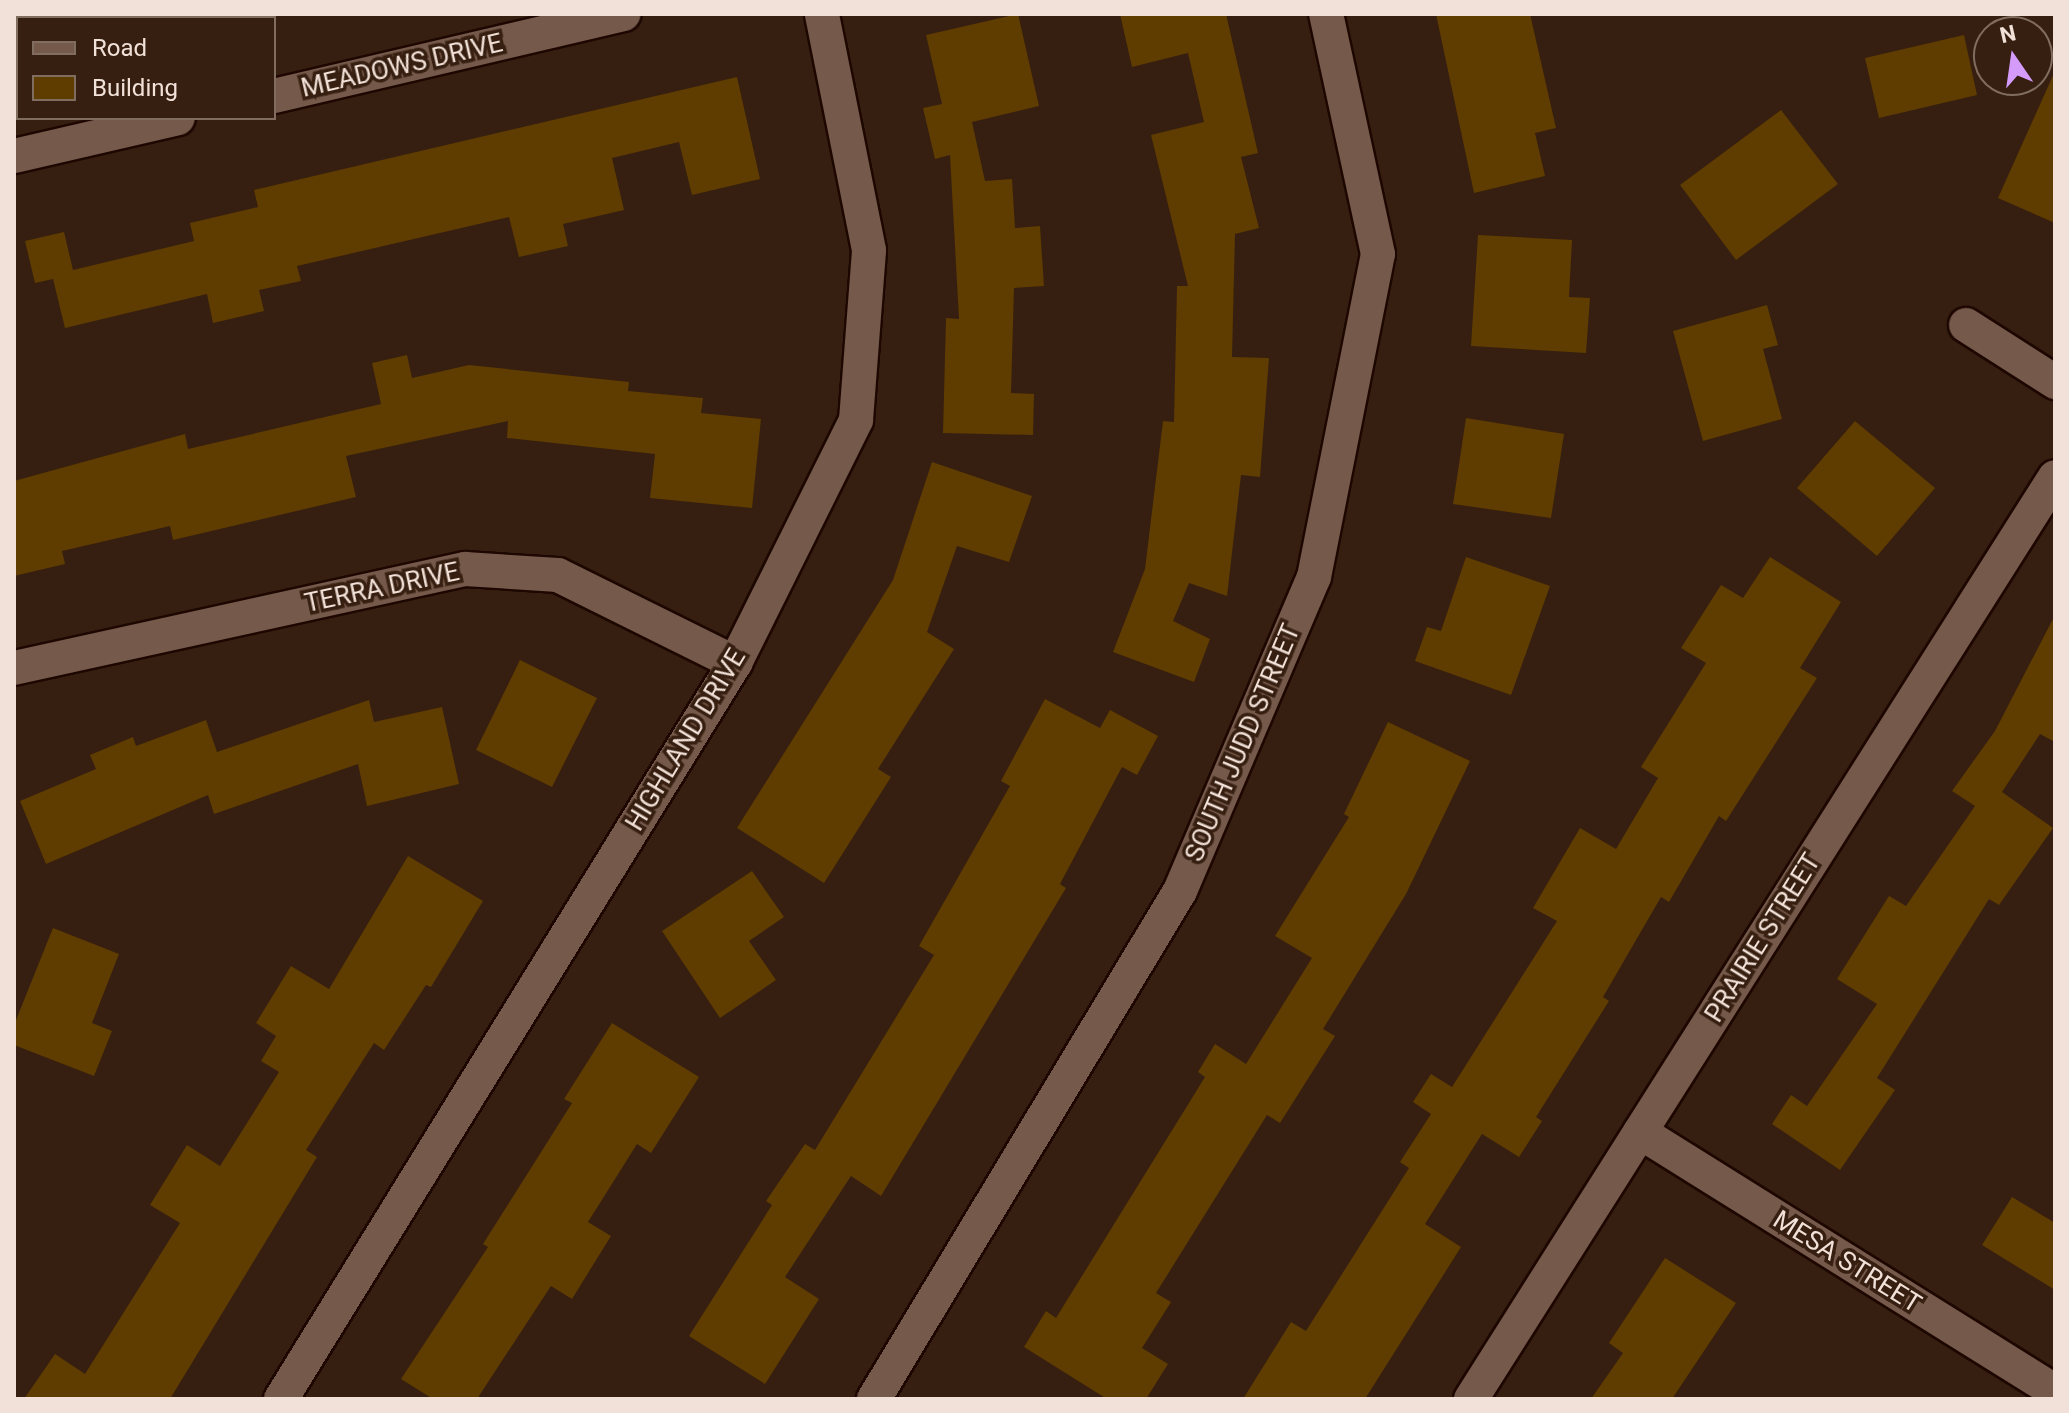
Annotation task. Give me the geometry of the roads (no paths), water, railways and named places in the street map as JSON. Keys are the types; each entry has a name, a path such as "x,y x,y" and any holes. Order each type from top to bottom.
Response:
{"street":[{"name":"MEADOWS DRIVE","path":"276,96 623,14"},
{"name":"HIGHLAND DRIVE","path":"281,1399 735,663 856,420 869,250 822,14"},
{"name":"SOUTH JUDD STREET","path":"874,1399 1180,891 1314,577 1378,254 1326,14"},
{"path":"14,156 169,120"},
{"path":"1966,325 2055,382"},
{"name":"PRAIRIE STREET","path":"1471,1399 2055,477"},
{"name":"TERRA DRIVE","path":"14,668 465,569 558,575 735,663"},
{"name":"MESA STREET","path":"1640,1132 2055,1391"}]}
